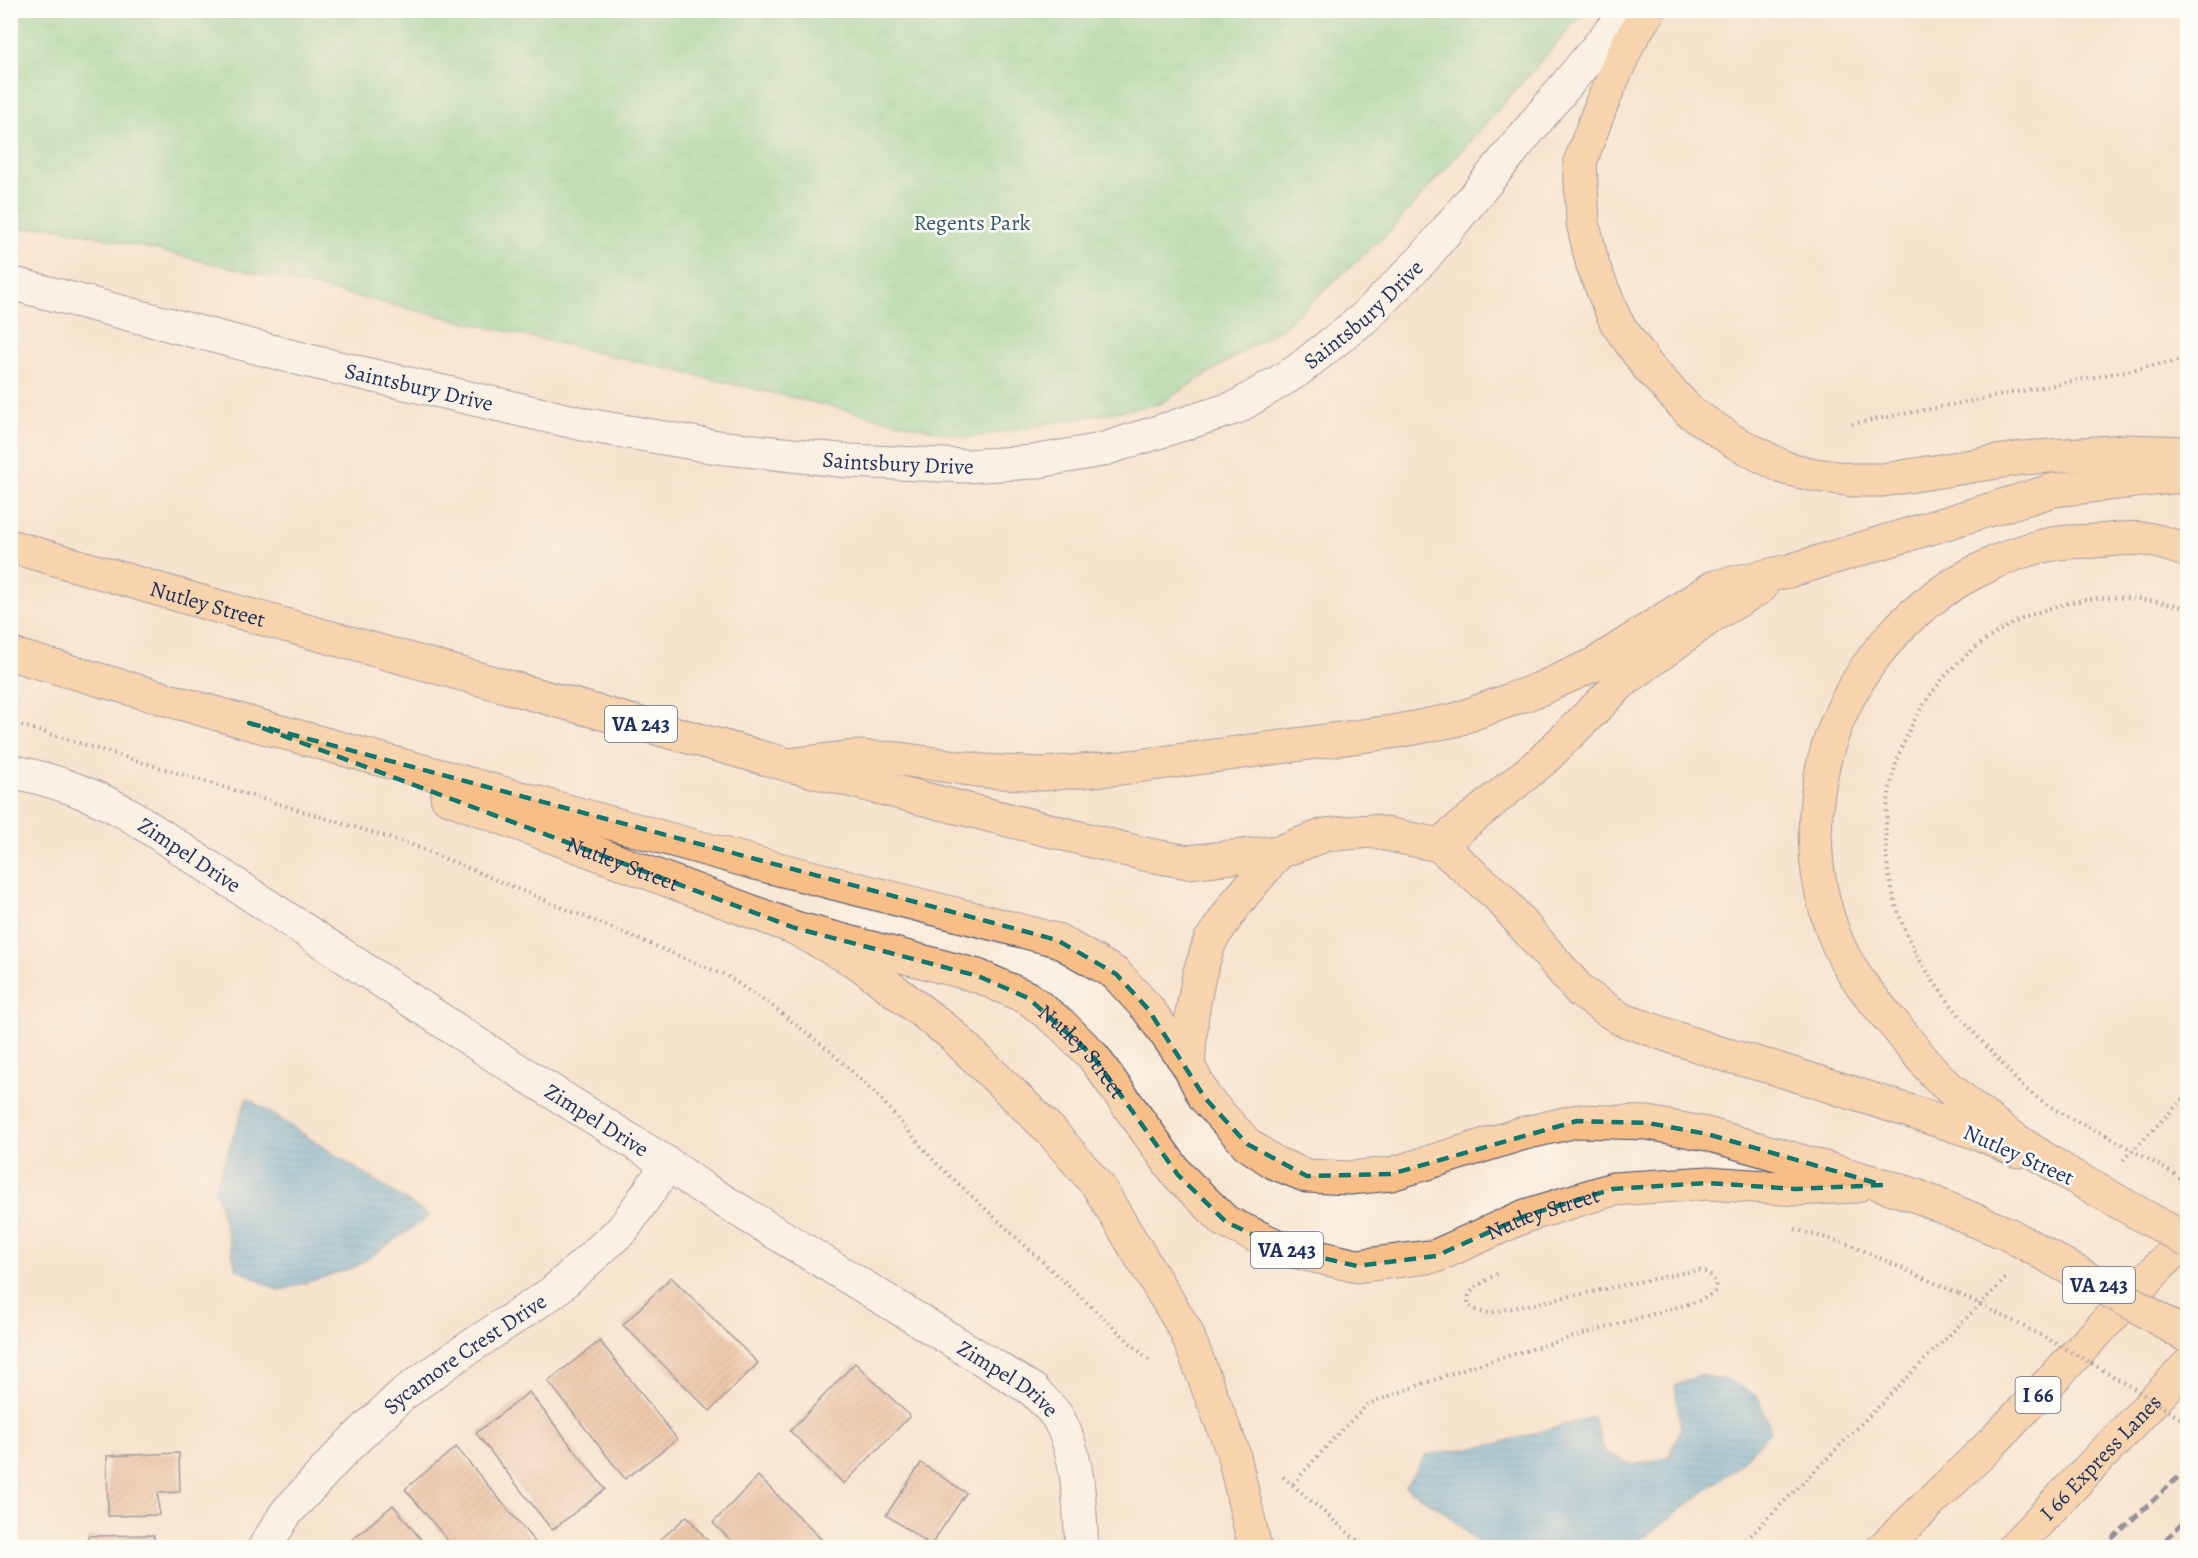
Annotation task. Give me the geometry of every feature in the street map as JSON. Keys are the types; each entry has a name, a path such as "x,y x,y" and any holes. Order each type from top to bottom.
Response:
{"main road":[{"path":"1650,10 1629,42 1602,103 1580,162 1582,223 1593,266 1616,322 1648,367 1689,411 1736,442 1785,468 1852,480 1883,480 2022,458 2125,451 2187,453"},
{"path":"789,765 856,757 900,759 984,771 1042,774 1122,768 1398,731 1455,720 1540,689 1595,664 1714,587 1789,571 2054,490 2187,475"},
{"path":"2069,1174 2013,1139 1944,1083 1864,990 1838,943 1822,894 1815,843 1817,793 1828,744 1849,694 1877,651 1913,613 1954,582 2003,558 2058,543 2145,539 2187,551"},
{"name":"Nutley Street","path":"10,546 195,600 789,765 1155,856 1188,862 1279,852 1325,835 1371,831 1439,845 1499,897 1581,992 1621,1019 1719,1053 1774,1068 1981,1134 2069,1174 2187,1241"},
{"path":"1439,845 1542,761 1621,683 1712,616 1789,571"},
{"name":"Nutley Street","path":"10,654 249,723 759,864 1057,940 1116,974 1149,1009 1188,1065 1205,1098 1247,1144 1275,1162 1306,1176 1350,1178 1391,1174 1521,1134 1577,1121 1648,1123 1707,1134 1917,1196 2010,1235 2137,1306 2187,1337"},
{"name":"Nutley Street","path":"249,723 795,928 978,976 1028,998 1061,1024 1092,1055 1186,1183 1226,1222 1284,1249 1357,1266 1436,1256 1525,1216 1612,1189 1709,1183 1796,1189 1883,1185"},
{"name":"Nutley Street","path":"1188,1065 1198,975 1210,941 1237,902 1279,852"},
{"path":"795,928 860,964 950,1033 1051,1131 1098,1186 1186,1332 1233,1452 1255,1548"},
{"name":"I 66","path":"1883,1548 1992,1443 2187,1236"},
{"name":"I 66 Express Lanes","path":"2013,1548 2187,1365"}],"street":[{"name":"Saintsbury Drive","path":"10,283 309,361 586,425 717,447 849,461 966,466 1033,462 1101,450 1237,407 1297,371 1364,318 1423,259 1628,10"},
{"name":"Zimpel Drive","path":"10,771 47,778 100,798 130,815 497,1057 704,1189 1033,1390 1058,1417 1071,1449 1077,1486 1082,1548"},
{"name":"Sycamore Crest Drive","path":"264,1548 286,1513 349,1445 404,1394 553,1292 623,1229 668,1164"}],"path":[{"path":"1852,424 2187,359"},
{"path":"2187,608 2153,600 2119,598 2085,600 2049,609 2019,620 1994,634 1947,675 1926,699 1908,731 1893,771 1886,810 1885,842 1890,880 1914,951 1935,983 2019,1084 2060,1114 2106,1135 2187,1182"},
{"path":"10,722 410,844 727,976 772,1006 830,1051 880,1098 936,1162 1152,1363"},
{"path":"2117,1166 2187,1094"},
{"path":"1795,1229 1851,1245 2025,1326 2140,1391 2187,1424"},
{"path":"1738,1548 2016,1268"},
{"path":"1293,1484 1332,1439 1368,1404 1469,1367 1702,1300 1714,1292 1716,1284 1713,1276 1706,1271 1697,1270 1488,1313 1473,1309 1468,1302 1469,1294 1500,1272"},
{"path":"1283,1477 1366,1548"}],"highlighted area":[{"path":"249,723 1057,940 1116,974 1148,1009 1205,1098 1247,1144 1307,1176 1391,1174 1577,1121 1648,1123 1707,1134 1883,1185 1795,1189 1709,1183 1613,1189 1525,1216 1436,1256 1357,1266 1284,1249 1226,1222 1178,1175 1092,1055 1028,998 978,976 795,928"}],"green space":[{"name":"Regents Park","path":"11,10 1585,11 1392,229 1283,327 1159,404 967,438 52,226 11,230"}],"water":[{"path":"247,1098 430,1216 355,1267 279,1291 236,1268 215,1187"},
{"path":"1700,1375 1728,1380 1758,1397 1771,1430 1737,1467 1631,1547 1482,1547 1445,1512 1405,1487 1426,1455 1496,1444 1593,1417 1605,1452 1632,1465 1668,1458 1681,1428 1675,1386"}],"building":[{"path":"671,1277 758,1363 710,1411 623,1325"},
{"path":"600,1341 677,1439 625,1479 548,1381"},
{"path":"855,1363 910,1416 844,1484 790,1431"},
{"path":"529,1392 605,1489 552,1530 476,1433"},
{"path":"456,1447 535,1542 528,1548 454,1548 405,1489"},
{"path":"179,1453 180,1492 158,1493 159,1515 108,1516 107,1456"},
{"path":"921,1463 966,1493 931,1545 886,1515"},
{"path":"758,1476 830,1548 738,1548 713,1523"},
{"path":"393,1505 428,1548 342,1548"},
{"path":"687,1516 714,1548 651,1548"},
{"path":"154,1535 154,1548 88,1548 88,1536"}],"railway":[{"path":"2102,1548 2188,1468"},
{"path":"2156,1548 2188,1518"}]}
